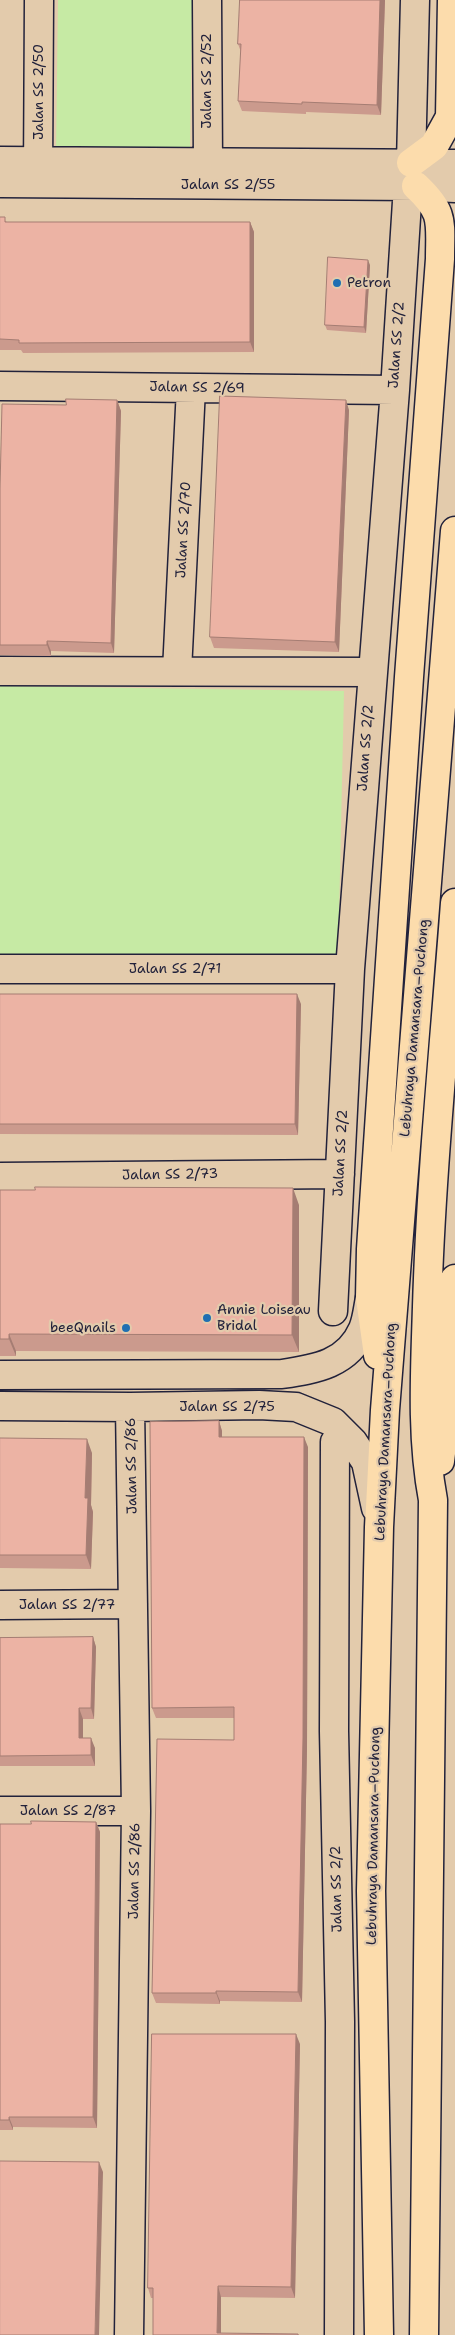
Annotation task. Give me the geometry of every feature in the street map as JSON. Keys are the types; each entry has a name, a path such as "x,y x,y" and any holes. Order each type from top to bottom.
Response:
{"highway":[{"path":"385,1410 370,1298 371,1249 409,677 448,249 440,216 433,201 412,178 452,120 452,0"},
{"name":"Lebuhraya Damansara–Puchong","path":"379,2335 372,1891 379,1527 385,1410 400,1212 455,531"},
{"path":"433,1500 428,1474 425,1426 431,1212 455,903"},
{"path":"424,2335 433,1500 446,1414 455,1279"}],"street":[{"name":"Jalan SS 2/50","path":"39,0 39,172"},
{"name":"Jalan SS 2/52","path":"207,0 208,162"},
{"name":"Jalan SS 2/2","path":"334,1311 350,969 371,672 412,178 415,0"},
{"name":"Jalan SS 2/55","path":"0,161 39,172 412,178 455,164"},
{"name":"Jalan SS 2/55","path":"0,183 39,172 208,162 412,178 455,188"},
{"name":"Jalan SS 2/69","path":"0,386 395,390"},
{"name":"Jalan SS 2/70","path":"177,671 191,388"},
{"path":"0,670 371,672"},
{"name":"Jalan SS 2/71","path":"0,969 350,969"},
{"name":"Jalan SS 2/73","path":"0,1177 340,1174"},
{"path":"0,1375 282,1374 317,1369 336,1361 351,1347 363,1329 370,1298"},
{"name":"Jalan SS 2/75","path":"0,1406 130,1408 259,1405 296,1407 332,1422 353,1442 366,1462 379,1527"},
{"name":"Jalan SS 2/86","path":"128,2335 136,1810 130,1408"},
{"name":"Jalan SS 2/2","path":"335,1442 334,1731 340,2022 339,2335"},
{"name":"Jalan SS 2/77","path":"0,1605 133,1604"},
{"name":"Jalan SS 2/87","path":"0,1811 136,1810"}],"green space":[{"path":"58,0 192,0 190,151 56,150"},
{"path":"0,686 344,691 338,963 0,959"}],"building":[{"path":"240,0 380,0 377,105 238,101 241,44 238,44"},
{"path":"0,217 5,217 5,222 250,222 250,342 19,343 19,340 0,339"},
{"path":"328,257 368,260 364,327 325,325"},
{"path":"220,396 346,400 335,642 210,637"},
{"path":"66,399 117,400 111,643 47,641 47,645 0,645 2,404 66,405"},
{"path":"0,994 297,994 295,1124 0,1124"},
{"path":"35,1187 293,1188 292,1335 9,1334 9,1339 0,1339 0,1190 35,1190"},
{"path":"219,1421 219,1437 304,1437 303,1738 298,1992 216,1991 216,1993 152,1993 157,1739 234,1740 234,1707 152,1708 150,1422"},
{"path":"0,1438 87,1439 85,1498 88,1498 86,1555 0,1555"},
{"path":"93,1637 91,1708 79,1708 79,1738 91,1738 91,1755 0,1756 0,1638"},
{"path":"31,1821 96,1822 93,2117 9,2117 9,2120 0,2120 0,1824 31,1824"},
{"path":"152,2034 296,2034 291,2287 218,2286 217,2333 298,2335 153,2335 153,2288 148,2288"},
{"path":"0,2161 99,2162 95,2335 0,2335"}],"place":[{"name":"Petron","path":"337,283"},
{"name":"Annie Loiseau Bridal","path":"207,1318"},
{"name":"beeQnails","path":"126,1328"}]}
